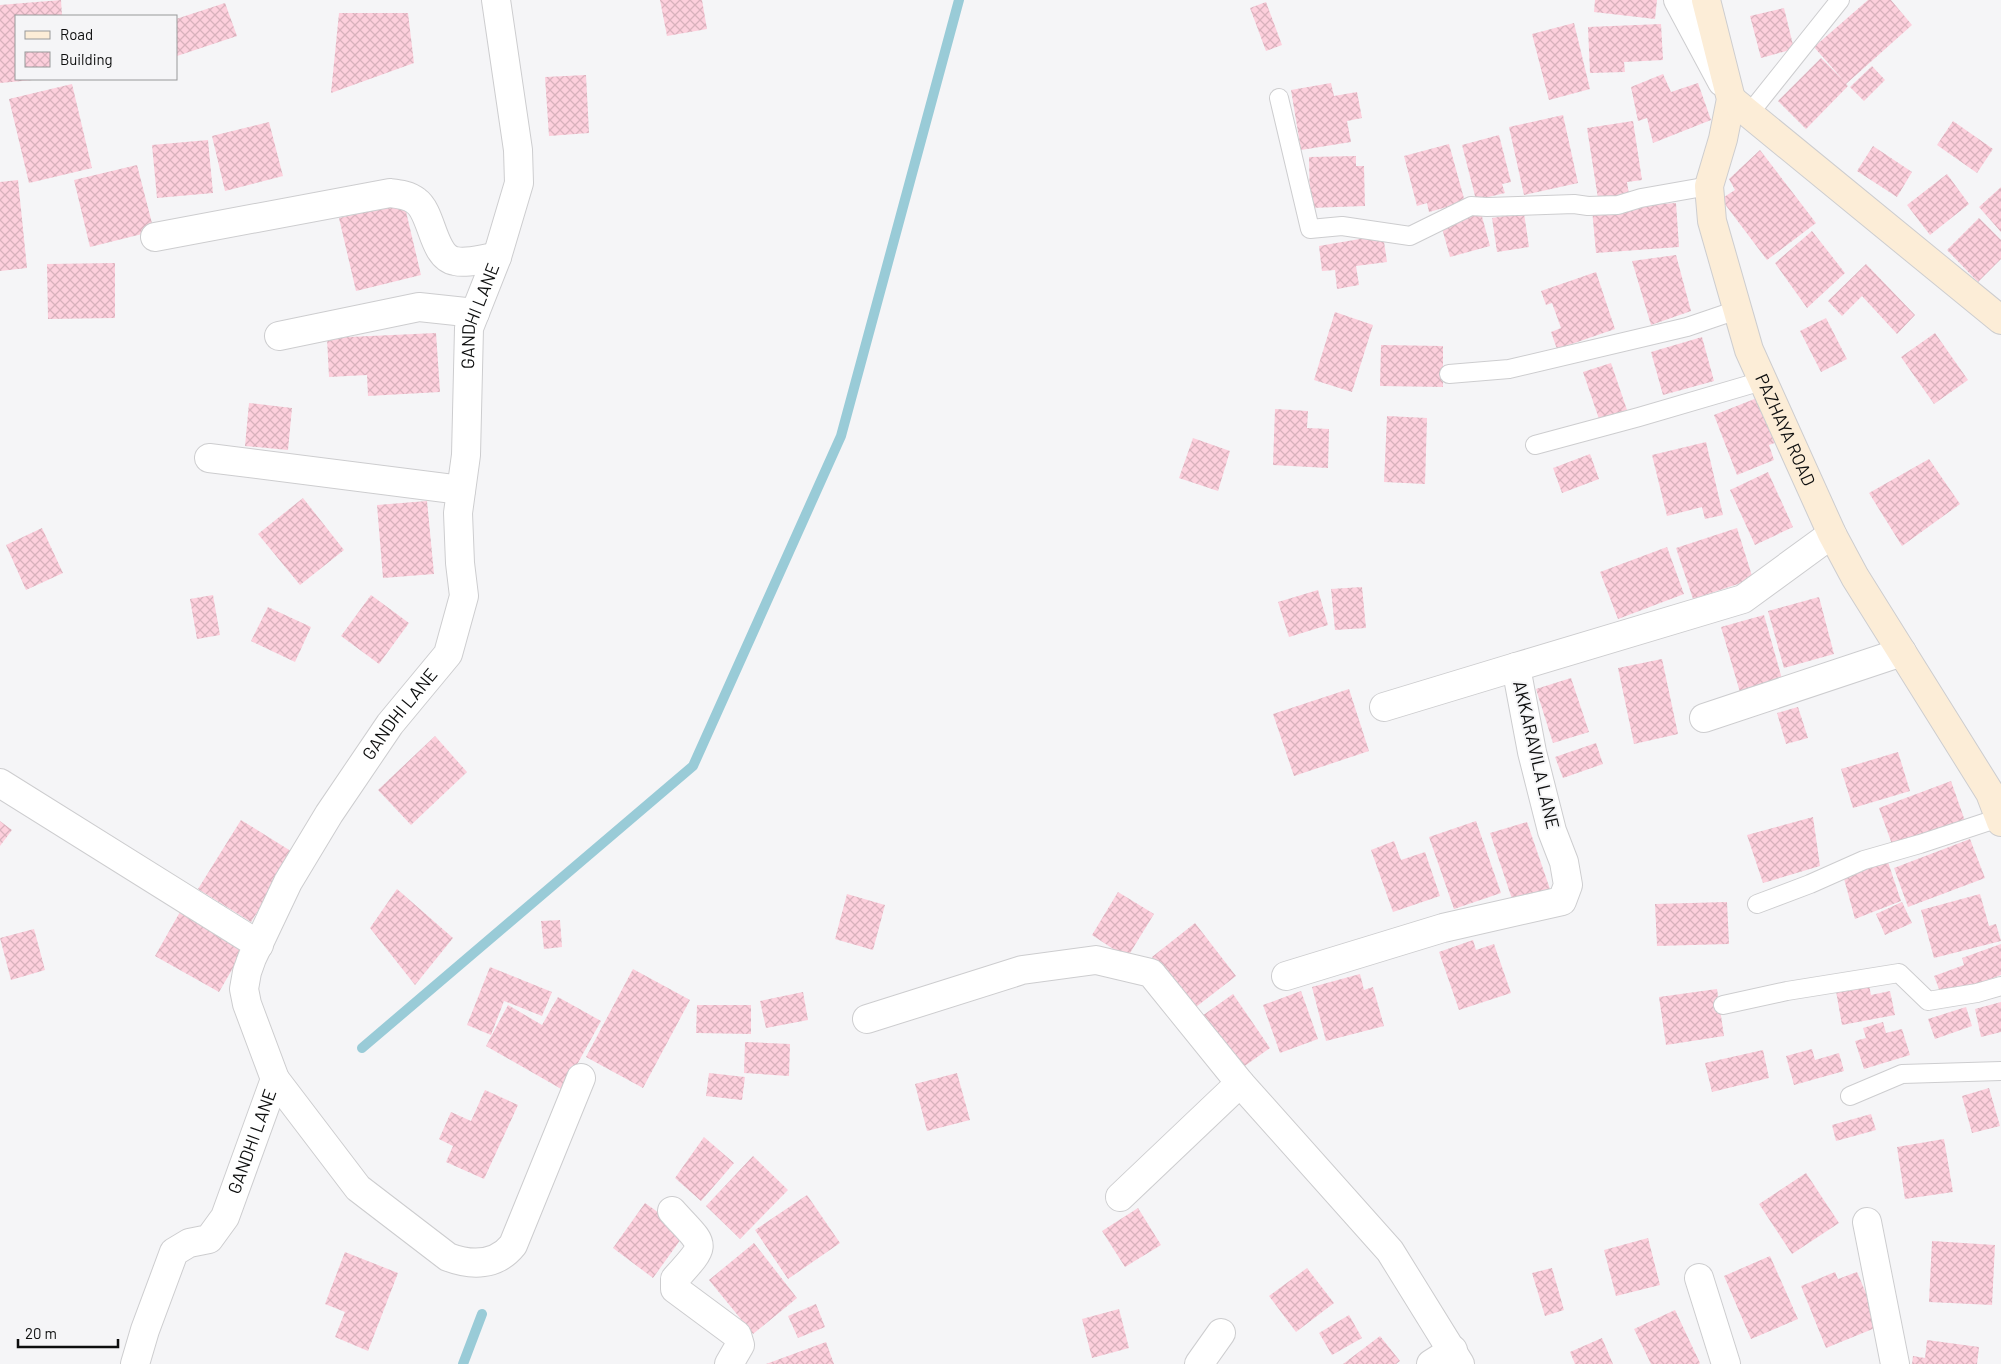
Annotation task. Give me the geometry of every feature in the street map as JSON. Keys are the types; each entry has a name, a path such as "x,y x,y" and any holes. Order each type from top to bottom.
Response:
{"street":[{"name":"GANDHI LANE","path":"135,1364 145,1330 174,1252 189,1244 209,1238 225,1217 276,1080 247,1004 244,989 247,972 288,882 329,814 390,724 448,654 464,596 460,563 458,513 466,455 469,328 497,257 519,182 518,150 496,0"},
{"path":"1678,0 1740,106 2001,320"},
{"name":"PAZHAYA ROAD","path":"1706,0 1740,106 1723,139 1709,186 1712,220 1749,350 1832,534 1855,577 1990,793 2000,820"},
{"path":"155,237 390,193 400,194 415,200 422,206 436,240 447,258 462,262 497,257"},
{"path":"279,336 419,307 475,313"},
{"path":"208,458 461,490"},
{"name":"AKKARAVILA LANE","path":"1286,976 1444,928 1562,901 1568,885 1564,862 1552,831 1534,761 1516,667 1743,600 1832,534"},
{"path":"1704,718 1902,652"},
{"path":"1384,706 1516,667"},
{"path":"0,783 259,945"},
{"path":"867,1019 1022,970 1096,960 1151,974 1240,1082 1390,1251 1448,1359"},
{"path":"276,1080 358,1188 448,1257 461,1262 472,1263 489,1261 505,1255 513,1245 581,1078"},
{"path":"1120,1197 1240,1082"},
{"path":"672,1211 698,1240 700,1246 698,1254 675,1278 675,1289 737,1334 740,1345 729,1364"},
{"path":"1868,1222 1895,1364"},
{"path":"1699,1278 1726,1364"},
{"path":"1199,1364 1221,1333"}],"lane":[{"path":"1740,106 1840,0"},
{"path":"1279,98 1310,229 1342,226 1410,236 1471,206 1618,205 1641,198 1709,186"},
{"path":"1449,374 1509,369 1552,360 1688,327 1737,310"},
{"path":"1535,445 1762,381"},
{"path":"1758,904 1864,860 2000,820"},
{"path":"1723,1005 1787,991 1899,973 1928,1001 1977,993 2001,986"},
{"path":"1850,1096 1902,1074 2001,1071"}],"building":[{"path":"61,0 62,15 15,15 15,80 33,80 0,83 0,5"},
{"path":"660,0 702,0 707,29 667,36"},
{"path":"1595,0 1657,0 1655,19 1594,12"},
{"path":"1868,0 1891,0 1912,25 1846,84 1848,86 1806,129 1778,101 1821,58 1843,80 1814,47"},
{"path":"1266,2 1282,45 1266,51 1250,8"},
{"path":"225,3 237,36 178,56 178,18"},
{"path":"1784,8 1794,49 1761,58 1750,16"},
{"path":"339,13 408,13 414,63 331,93"},
{"path":"1574,23 1590,89 1549,100 1532,34"},
{"path":"1661,24 1663,60 1624,62 1625,72 1590,73 1588,27"},
{"path":"1872,66 1885,80 1864,101 1850,87"},
{"path":"1663,74 1671,92 1698,83 1711,120 1653,143 1647,118 1638,121 1631,87"},
{"path":"586,75 589,133 549,136 545,77"},
{"path":"1331,83 1334,96 1357,92 1362,118 1347,121 1351,142 1301,150 1291,90"},
{"path":"72,84 92,168 29,183 9,99"},
{"path":"1563,115 1578,183 1524,195 1509,127"},
{"path":"1633,121 1642,180 1627,182 1630,200 1599,205 1587,128"},
{"path":"1953,121 1993,149 1977,173 1937,145"},
{"path":"269,122 283,176 225,191 212,136"},
{"path":"1499,135 1511,182 1502,184 1505,193 1476,200 1462,145"},
{"path":"208,140 213,193 157,198 152,145"},
{"path":"1449,144 1465,202 1429,212 1427,203 1417,206 1404,156"},
{"path":"1873,146 1912,172 1897,197 1857,171"},
{"path":"1760,150 1816,223 1767,260 1721,199 1735,190 1729,179"},
{"path":"1356,156 1356,166 1364,166 1365,206 1310,208 1309,157"},
{"path":"137,165 154,231 90,247 74,180"},
{"path":"1947,174 1969,204 1930,235 1907,205"},
{"path":"18,180 27,268 0,271 0,182"},
{"path":"2001,187 2001,232 1979,207"},
{"path":"404,203 421,275 356,291 339,218"},
{"path":"1676,203 1679,247 1596,253 1592,209"},
{"path":"1480,209 1490,246 1450,257 1440,221"},
{"path":"1524,213 1529,247 1497,252 1492,218"},
{"path":"1979,218 2001,240 2001,259 1978,282 1947,250"},
{"path":"1812,231 1845,273 1807,308 1775,263"},
{"path":"1383,235 1387,262 1356,266 1359,285 1337,289 1335,270 1322,271 1319,246"},
{"path":"1676,255 1691,311 1651,325 1632,261"},
{"path":"115,263 115,318 48,319 47,264"},
{"path":"1866,264 1915,315 1897,334 1862,296 1842,316 1828,301"},
{"path":"1596,272 1615,329 1557,349 1551,332 1561,328 1552,303 1546,305 1541,291"},
{"path":"1335,312 1373,325 1352,392 1314,380"},
{"path":"1826,318 1847,359 1821,372 1800,331"},
{"path":"436,333 440,392 368,396 367,375 329,377 327,338"},
{"path":"1935,333 1968,380 1934,404 1901,357"},
{"path":"1702,337 1714,381 1663,395 1651,352"},
{"path":"1381,345 1443,346 1443,387 1380,386"},
{"path":"1611,363 1627,410 1599,419 1583,372"},
{"path":"1762,396 1780,441 1769,445 1774,460 1737,475 1714,415"},
{"path":"249,403 292,408 288,450 245,446"},
{"path":"1275,409 1308,411 1307,428 1329,429 1328,468 1273,465"},
{"path":"1387,416 1427,418 1425,484 1384,482"},
{"path":"1193,438 1230,451 1218,491 1179,478"},
{"path":"1706,442 1723,515 1705,519 1702,507 1667,516 1652,455"},
{"path":"1590,454 1599,479 1562,493 1553,468"},
{"path":"1929,459 1960,504 1902,546 1869,493"},
{"path":"1768,472 1793,527 1755,545 1730,490"},
{"path":"303,498 344,550 300,585 258,534"},
{"path":"427,501 434,574 383,578 377,505"},
{"path":"42,528 63,573 26,590 6,545"},
{"path":"1737,528 1753,579 1693,599 1676,548"},
{"path":"1667,547 1684,594 1618,619 1600,572"},
{"path":"1362,587 1366,628 1335,630 1331,589"},
{"path":"1318,590 1328,625 1289,637 1278,602"},
{"path":"213,595 220,635 197,639 190,599"},
{"path":"371,595 409,623 379,664 341,636"},
{"path":"1819,597 1834,654 1784,668 1768,611"},
{"path":"268,607 311,627 295,662 251,641"},
{"path":"1764,615 1784,686 1742,699 1721,627"},
{"path":"1662,659 1678,734 1634,744 1618,668"},
{"path":"1571,678 1589,732 1553,743 1536,689"},
{"path":"1349,689 1369,751 1294,776 1273,714"},
{"path":"1798,707 1808,738 1786,744 1777,713"},
{"path":"435,736 467,772 411,825 378,790"},
{"path":"1596,743 1603,764 1563,778 1555,757"},
{"path":"1898,752 1910,791 1853,808 1841,769"},
{"path":"1951,781 1965,821 1893,847 1879,808"},
{"path":"1813,817 1820,866 1763,883 1747,835"},
{"path":"241,820 294,853 251,922 198,889"},
{"path":"0,821 12,830 0,846"},
{"path":"1476,821 1501,893 1454,909 1429,837"},
{"path":"1527,822 1552,895 1515,908 1490,833"},
{"path":"1970,839 1985,878 1908,907 1894,868"},
{"path":"1394,841 1401,860 1425,852 1440,896 1393,912 1371,850"},
{"path":"1887,859 1901,901 1855,919 1843,875"},
{"path":"397,889 453,938 415,985 370,928"},
{"path":"1118,892 1154,914 1127,958 1092,935"},
{"path":"847,894 885,905 873,950 835,939"},
{"path":"1980,894 1989,926 1996,924 2001,941 1934,958 1921,910"},
{"path":"1727,902 1729,944 1657,946 1655,904"},
{"path":"1902,902 1912,923 1885,935 1876,914"},
{"path":"180,912 244,949 219,992 155,956"},
{"path":"560,920 562,947 544,949 541,921"},
{"path":"1195,923 1236,976 1192,1010 1152,957"},
{"path":"34,929 45,970 11,980 0,938"},
{"path":"1473,940 1476,950 1494,944 1511,993 1459,1010 1439,952"},
{"path":"2001,944 2001,975 1942,997 1934,976 1964,965 1962,958"},
{"path":"490,967 552,992 542,1016 504,1001 491,1035 467,1025"},
{"path":"633,969 690,1000 643,1088 586,1057"},
{"path":"1360,974 1364,990 1373,987 1384,1026 1326,1041 1312,987"},
{"path":"1869,985 1871,995 1890,991 1895,1015 1842,1025 1836,991"},
{"path":"1717,989 1724,1036 1666,1045 1659,997"},
{"path":"1301,991 1318,1039 1280,1053 1263,1005"},
{"path":"803,992 808,1020 766,1028 760,1001"},
{"path":"1233,994 1270,1048 1239,1070 1202,1016"},
{"path":"558,997 601,1021 563,1090 486,1046 508,1005 542,1025"},
{"path":"2001,1002 2001,1032 1981,1037 1975,1009"},
{"path":"697,1005 751,1005 751,1034 696,1033"},
{"path":"1966,1007 1972,1026 1935,1039 1928,1019"},
{"path":"1883,1022 1886,1033 1902,1029 1910,1055 1864,1069 1855,1041 1866,1038 1863,1028"},
{"path":"745,1042 790,1044 789,1076 744,1073"},
{"path":"1812,1049 1815,1060 1839,1053 1844,1071 1794,1085 1786,1056"},
{"path":"1763,1050 1769,1078 1712,1092 1705,1063"},
{"path":"709,1073 745,1077 742,1100 706,1096"},
{"path":"957,1073 970,1120 927,1131 915,1084"},
{"path":"1989,1088 2000,1126 1972,1133 1962,1096"},
{"path":"485,1090 518,1105 484,1179 446,1162 453,1146 439,1139 451,1112 471,1121"},
{"path":"1871,1114 1876,1130 1836,1141 1832,1125"},
{"path":"704,1137 734,1163 701,1201 675,1178"},
{"path":"1944,1139 1953,1192 1905,1199 1897,1147"},
{"path":"753,1156 788,1190 740,1239 706,1206"},
{"path":"1806,1173 1839,1223 1792,1254 1759,1204"},
{"path":"807,1195 840,1243 788,1279 755,1230"},
{"path":"645,1203 686,1232 653,1278 613,1248"},
{"path":"1138,1208 1161,1245 1125,1267 1102,1231"},
{"path":"1648,1238 1660,1285 1616,1296 1604,1250"},
{"path":"1932,1241 1995,1245 1992,1305 1929,1302"},
{"path":"754,1243 797,1298 753,1334 709,1280"},
{"path":"345,1252 398,1273 368,1351 335,1337 345,1312 325,1304"},
{"path":"1770,1256 1798,1319 1751,1339 1724,1276"},
{"path":"1307,1268 1334,1303 1296,1332 1269,1296"},
{"path":"1552,1268 1564,1310 1545,1316 1532,1273"},
{"path":"1835,1272 1838,1279 1857,1272 1880,1326 1826,1348 1801,1286"},
{"path":"816,1304 825,1327 798,1338 788,1316"},
{"path":"1119,1309 1129,1348 1092,1358 1082,1319"},
{"path":"1675,1310 1700,1363 1651,1364 1634,1329"},
{"path":"1349,1315 1362,1338 1332,1355 1319,1333"},
{"path":"1380,1336 1400,1361 1396,1364 1343,1364"},
{"path":"1602,1338 1613,1364 1575,1364 1570,1352"},
{"path":"1927,1340 1979,1347 1977,1364 1912,1364 1913,1356 1925,1358"},
{"path":"826,1342 834,1364 766,1364"}],"waterway":[{"path":"362,1048 693,766 841,436 959,0"},
{"path":"463,1364 482,1314"}]}
